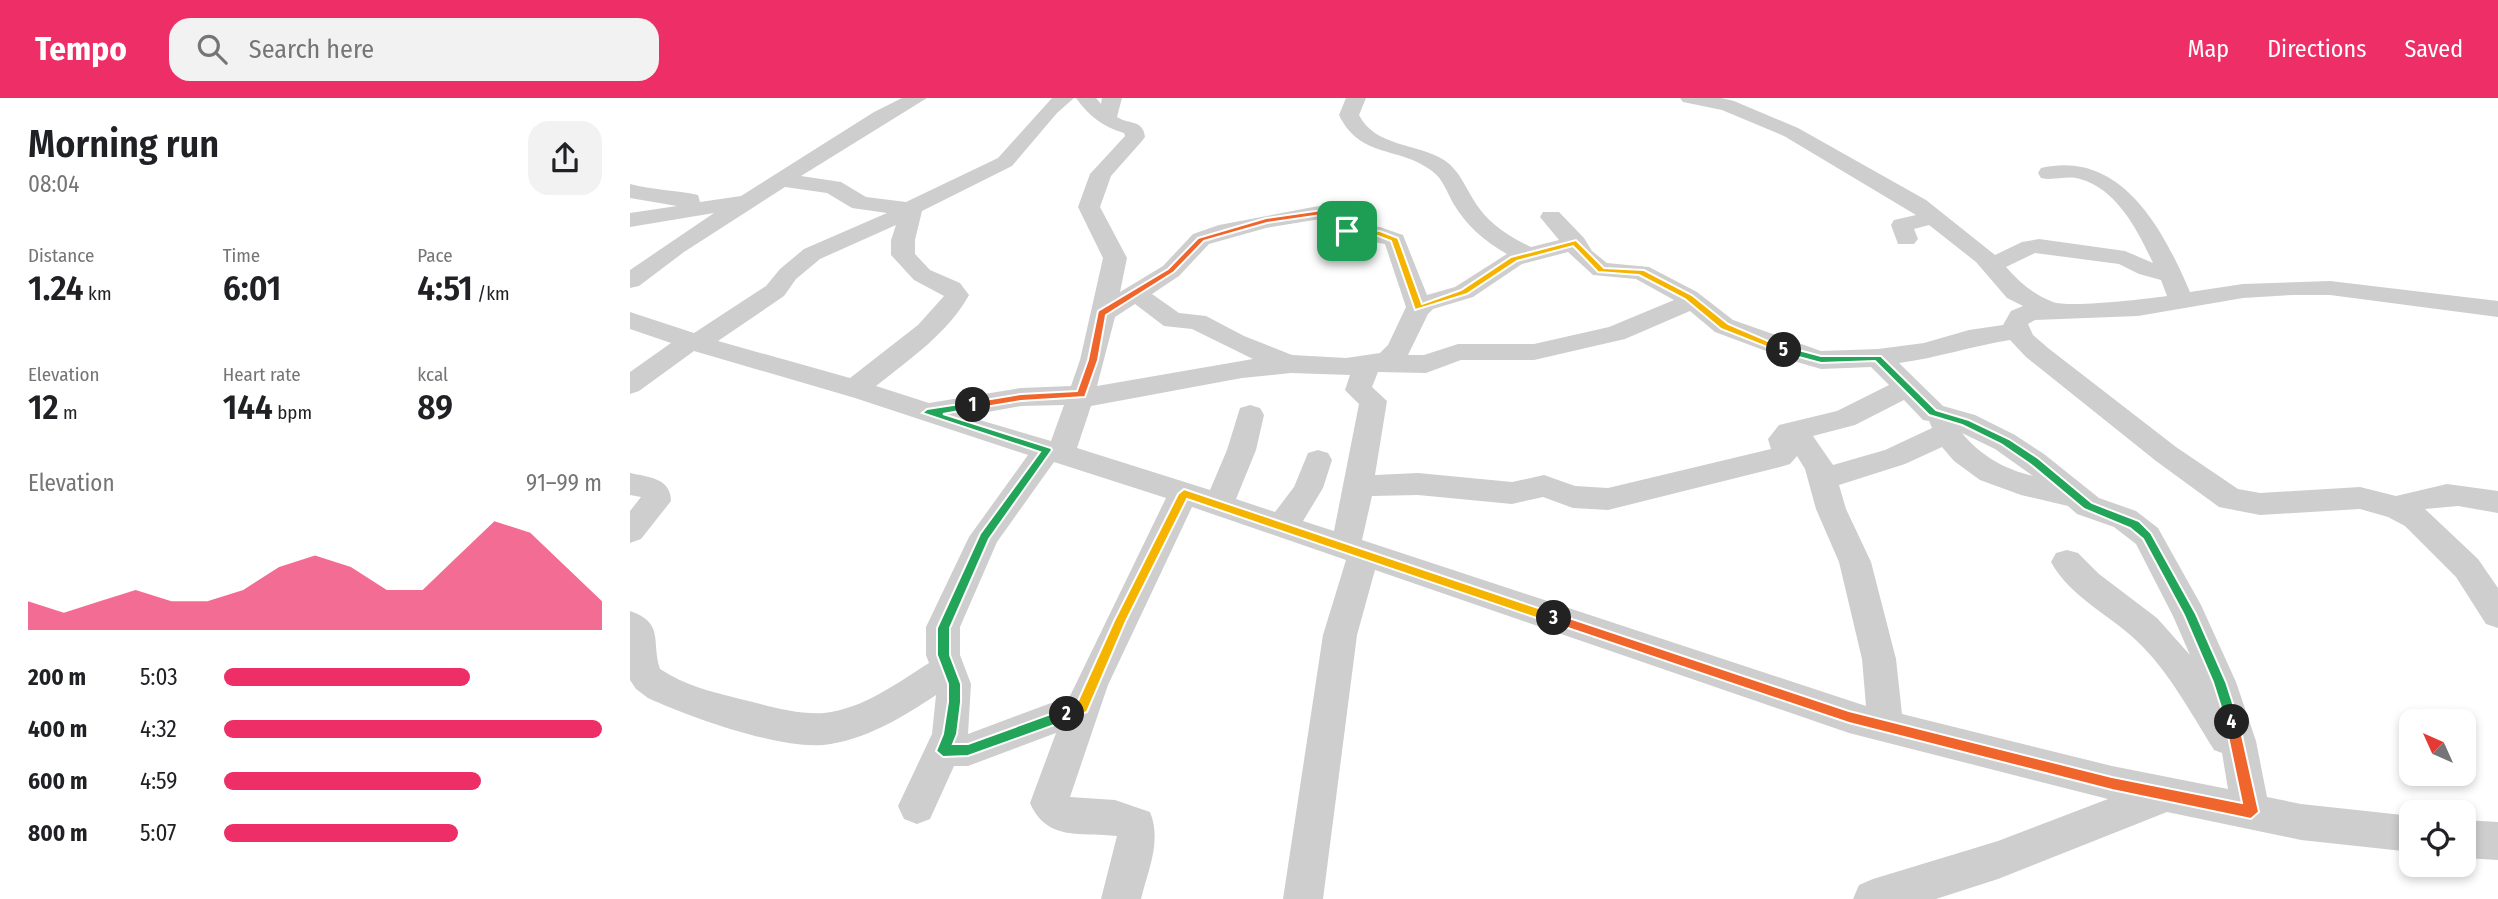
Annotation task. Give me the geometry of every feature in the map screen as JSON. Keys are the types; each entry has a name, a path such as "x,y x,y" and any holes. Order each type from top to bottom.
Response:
{"street":[{"path":"631,279 676,247 881,116 917,98"},
{"path":"630,385 775,291 788,274 812,254 910,210 1005,162 1050,109 1064,98"},
{"path":"917,806 950,734 955,702 954,684 943,655 943,628 984,537 1054,452 1080,397 1093,360 1115,258 1110,241 1097,228 1089,207 1101,174 1133,142 1136,133 1134,129 1111,122 1110,107 1095,110 1086,98"},
{"path":"1356,98 1349,115 1361,132 1382,145 1438,166 1458,188 1472,215 1493,238 1528,255"},
{"path":"1690,98 1727,105 1791,132 1890,188 1934,217 1990,265 2016,293 2050,310"},
{"path":"2049,173 2081,172 2102,180 2125,202 2152,234 2182,302"},
{"path":"781,180 833,187 860,203 910,210"},
{"path":"630,191 653,197 725,204"},
{"path":"630,220 749,201"},
{"path":"854,389 954,303 957,295 951,288 922,275 903,255 903,240 910,210"},
{"path":"1102,314 1171,271 1201,239 1266,220 1329,211 1340,217 1347,231 1380,234 1395,240 1419,308"},
{"path":"1551,217 1576,243 1584,256 1601,270 1641,272 1693,301 1740,335 1821,360 1878,358 1911,353 1969,338 2016,331"},
{"path":"1906,239 1902,225 1934,217"},
{"path":"1303,899 1353,552 1364,435 1373,401 1359,390 1373,364 1389,359 1399,349 1419,308 1464,292 1514,259 1576,243"},
{"path":"1990,265 2030,247 2039,246 2125,258 2147,269 2171,275"},
{"path":"2498,309 2330,288 2244,291 2138,308 2050,310 2020,317 2015,323 2016,331 2039,355 2200,480 2230,499 2260,504 2360,498 2398,508 2416,518 2487,584 2498,615"},
{"path":"1136,294 1172,320 1196,322 1235,342 1291,364"},
{"path":"927,413 1021,397 1080,397 1242,369 1291,364 1426,364 1458,352 1534,352 1616,333 1693,301"},
{"path":"630,320 1218,505 1849,717 2251,812 2301,822 2399,833"},
{"path":"1911,353 1910,377 1929,409"},
{"path":"1878,358 1929,409"},
{"path":"1093,360 1158,384"},
{"path":"1359,486 1418,484 1512,493 1544,486 1573,497 1608,499 1780,457 1786,450 1782,439 1794,430 1845,418 1883,397 1965,422 2005,442 2034,461 2097,511 2134,524 2147,536 2189,614 2220,682 2240,756 2251,812"},
{"path":"1824,480 1895,457 1929,409"},
{"path":"1218,505 1237,465 1247,435 1250,415"},
{"path":"1794,430 1810,449 1824,480 1831,509 1855,562 1879,659 1884,726"},
{"path":"1280,527 1306,493 1314,478 1318,460"},
{"path":"630,484 650,488 656,493 656,501 630,531"},
{"path":"1121,899 1138,833 1136,825 1130,820 1113,816 1064,815 1055,812 1049,803 1082,707 1120,621 1184,494"},
{"path":"2398,508 2429,495 2460,494 2498,502"},
{"path":"2067,562 2093,589 2121,606 2156,639 2179,667 2240,756"},
{"path":"630,625 639,633 646,678 654,684 689,698 776,724 821,729 851,722 889,708 947,669"},
{"path":"943,751 968,750 1082,707"},
{"path":"1872,899 1998,860 2166,794"},
{"path":"2476,840 2498,841"}],"route":[{"path":"1329,211 1340,217 1347,231 1380,234 1395,240 1419,308 1464,292 1514,259 1576,243 1584,256 1601,270 1633,270 1663,282 1740,335 1821,360 1878,358 1933,413 1965,422 2005,442 2034,461 2088,506 2134,524 2147,536 2189,614 2220,682 2238,741 2251,812 2112,783 1849,717 1184,494 1157,543 1082,707 1038,726 968,750 943,751 950,734 955,702 954,684 943,655 943,628 984,537 1047,450 927,413 1021,397 1081,394 1093,360 1102,314 1171,271 1201,239 1266,220 1329,211"}]}
